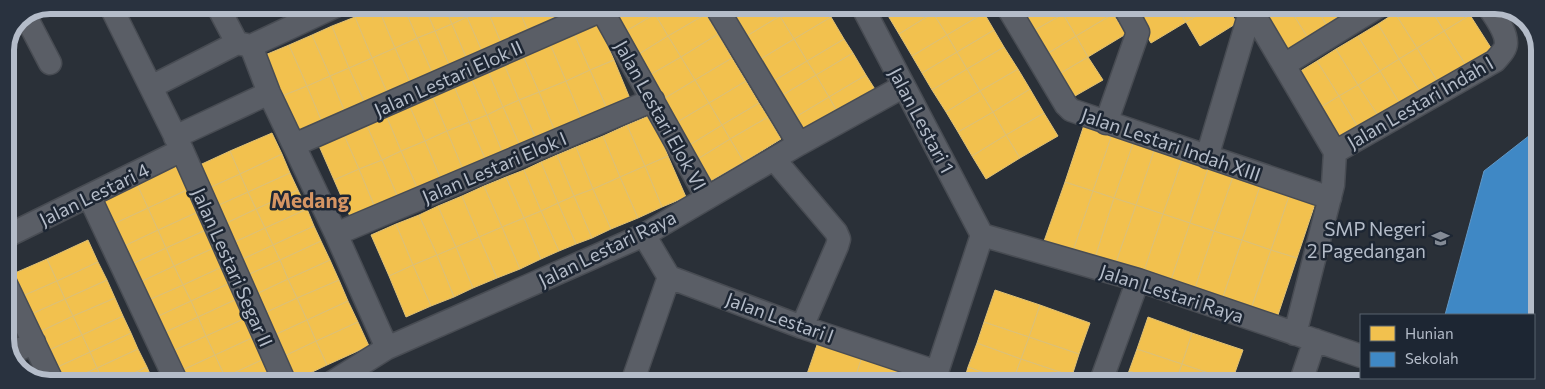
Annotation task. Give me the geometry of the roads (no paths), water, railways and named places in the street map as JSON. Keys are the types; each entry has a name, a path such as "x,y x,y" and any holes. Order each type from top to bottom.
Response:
{"street":[{"name":"Jalan Lestari Segar II","path":"114,14 179,144 281,375"},
{"path":"223,14 244,45 269,93 336,234 387,348"},
{"path":"151,87 316,14"},
{"name":"Jalan Lestari Elok II","path":"294,145 587,14"},
{"name":"Jalan Lestari Elok VI","path":"603,14 707,198"},
{"path":"720,14 799,144"},
{"name":"Jalan Lestari 1","path":"866,14 982,235"},
{"name":"Jalan Lestari Indah XIII","path":"1012,14 1066,106 1074,111 1330,198"},
{"path":"1106,123 1138,32 1128,14"},
{"path":"1207,157 1248,14"},
{"path":"1254,14 1336,152 1333,185 1305,337 1301,375"},
{"path":"1284,65 1366,14"},
{"name":"Jalan Lestari Indah I","path":"1336,152 1495,61 1503,52 1506,44 1501,28 1493,14"},
{"path":"28,21 50,63"},
{"name":"Jalan Lestari Raya","path":"344,375 387,348 644,235 799,144 904,86"},
{"name":"Jalan Lestari 4","path":"14,233 89,196 269,93"},
{"name":"Jalan Lestari Elok I","path":"336,234 653,100"},
{"path":"774,159 836,232 839,239 802,327"},
{"path":"89,196 172,375"},
{"path":"635,375 669,277 644,235"},
{"path":"936,375 982,235"},
{"name":"Jalan Lestari Raya","path":"982,235 1138,280 1360,356"},
{"name":"Jalan Lestari I","path":"669,277 927,375"},
{"path":"1103,375 1138,280"},
{"path":"14,301 49,375"},
{"path":"16,351 34,342"}],"place":[{"name":"SMP Negeri 2 Pagedangan","path":"1440,239"}],"district":[{"name":"Medang","path":"310,199"}]}
